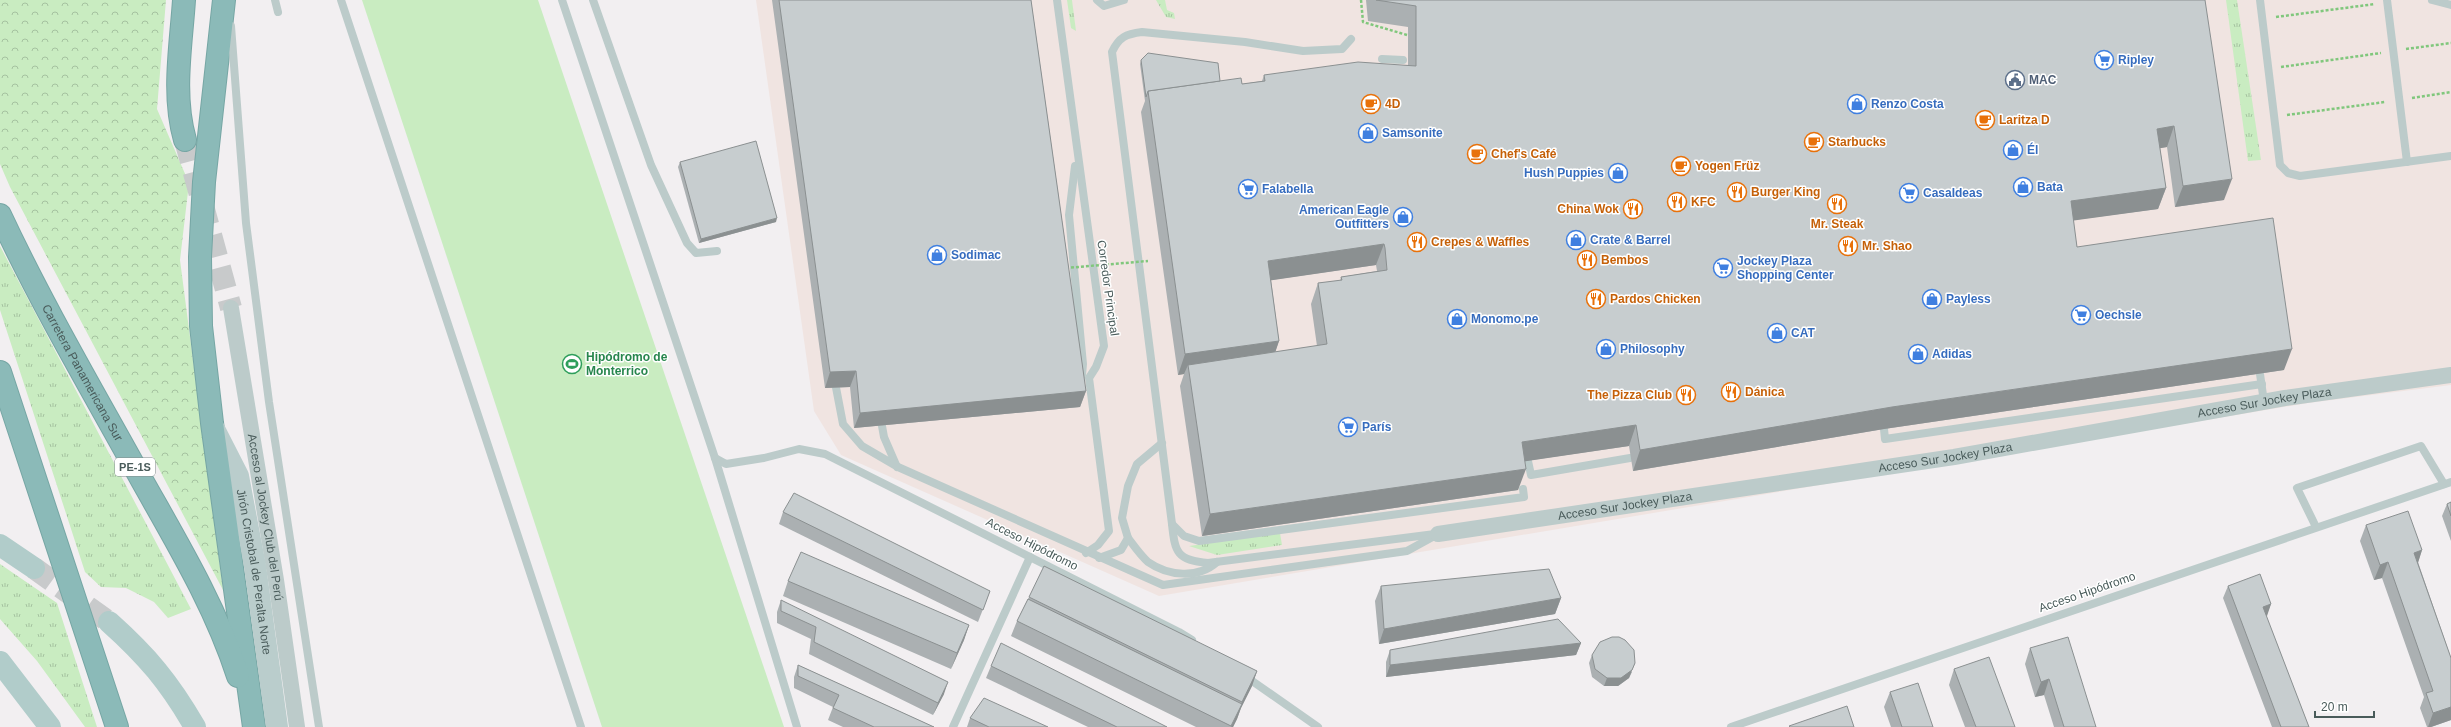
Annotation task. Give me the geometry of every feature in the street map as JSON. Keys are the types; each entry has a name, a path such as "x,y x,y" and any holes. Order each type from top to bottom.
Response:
{"highway":[{"path":"184,0 178,112 185,140"},
{"path":"224,0 204,182 201,249 201,326 212,423 254,727"},
{"name":"Carretera Panamericana Sur","path":"0,215 58,330 193,570 225,640 254,727"},
{"path":"0,372 117,727"}],"main road":[{"path":"0,546 34,568"},
{"path":"109,622 144,654 176,694 195,727"},
{"path":"0,662 50,727"}],"street":[{"name":"Acceso al Jockey Club del Perú","path":"231,308 274,573 297,727"},
{"name":"Acceso Sur Jockey Plaza","path":"1438,534 1954,457 2264,402 2451,375"},
{"name":"Jirón Cristobal de Peralta Norte","path":"212,423 238,476 255,566 277,727"}],"lane":[{"path":"229,0 246,223 269,402 319,727"},
{"path":"275,0 278,12"},
{"path":"341,0 581,727"},
{"path":"562,0 715,458 797,727"},
{"path":"594,0 651,165 687,243 696,253 717,251"},
{"path":"1057,0 1077,156 1069,215 1083,364 1081,385"},
{"path":"1097,0 1104,6 1124,0"},
{"path":"2260,0 2280,165 2288,173 2300,176 2451,156"},
{"path":"2432,0 2451,5"},
{"path":"2385,1 2394,51 2408,162"},
{"path":"1351,39 1342,49 1303,51 1246,42 1142,32 1126,34 1116,43 1112,52 1174,546 1180,556 1191,561 1217,562 1438,534"},
{"path":"1382,59 1403,60"},
{"name":"Corredor Principal","path":"1077,156 1104,346 1096,367 1089,378 1108,531 1098,545 1083,551"},
{"path":"832,370 843,424 862,446 898,467 1098,558 1163,585 1179,584 1407,551 1438,534"},
{"path":"2260,374 2264,402"},
{"path":"1884,428 1885,439 2262,384"},
{"path":"882,426 884,437 898,467"},
{"path":"1162,443 1137,464 1128,486 1122,518 1128,538 1148,562 1174,574 1208,570 1217,562"},
{"path":"2316,527 2297,488 2421,446 2447,483"},
{"name":"Acceso Hipódromo","path":"715,458 726,464 764,458 800,449 825,454 1179,632 1198,645"},
{"path":"1528,461 1531,475 1630,458"},
{"name":"Acceso Hipódromo","path":"1731,727 2447,483"},
{"path":"1172,524 1184,536 1199,541 1524,497 1523,489"},
{"path":"1098,558 1122,550 1128,538"},
{"path":"953,727 1030,557"},
{"path":"1237,670 1295,708 1318,727"}],"path":[{"path":"1360,0 1363,22 1407,35"},
{"path":"2262,19 2385,1"},
{"path":"2268,69 2451,43"},
{"path":"2274,117 2451,92"},
{"path":"1065,268 1148,262"}],"shaded area":[{"path":"756,0 2451,0 2451,385 2308,403 1159,596 841,455 814,411"}],"green space":[{"path":"0,0 166,0 157,109 189,183 180,260 223,590 10,187 0,164"},
{"name":"Hipódromo de Monterrico","path":"362,0 538,0 784,727 602,727"},
{"path":"1067,0 1072,0 1076,31 1071,28"},
{"path":"1156,0 1165,0 1167,10 1174,13 1175,19 1166,17"},
{"path":"2226,0 2237,0 2261,160 2248,161"},
{"path":"0,246 191,609 168,618 154,602 126,588 101,587 85,572 0,310"},
{"path":"1280,533 1282,545 1217,555 1189,546"},
{"path":"0,564 57,603 97,727 85,727 37,661 0,619"}],"building":[{"path":"779,0 1031,0 1086,391 860,413 856,371 830,372"},
{"name":"Jockey Plaza Shopping Center","path":"1376,0 2205,0 2232,179 2183,186 2174,126 2157,129 2166,188 2071,201 2077,247 2273,218 2292,349 1892,407 1640,450 1636,425 1522,442 1526,469 1210,514 1188,365 1327,344 1318,283 1342,280 1341,277 1387,270 1385,248 1384,244 1268,261 1279,341 1185,354 1148,91 1241,78 1242,84 1265,81 1264,75 1358,62 1416,66 1416,6"},
{"path":"1148,53 1218,63 1220,81 1148,91 1146,97 1141,60"},
{"path":"756,141 777,218 701,239 680,162"},
{"path":"794,493 990,591 983,610 783,512"},
{"path":"2451,502 2451,516 2447,504"},
{"path":"2408,511 2422,550 2414,553 2451,658 2451,707 2433,713 2426,693 2433,691 2388,562 2380,565 2366,525"},
{"path":"801,552 969,625 957,653 788,581"},
{"path":"1044,566 1257,671 1242,702 1029,597"},
{"path":"1549,569 1561,598 1384,629 1381,586"},
{"path":"2260,574 2271,604 2263,607 2309,727 2281,727 2228,586"},
{"path":"1028,599 1242,704 1231,726 1017,621"},
{"path":"781,600 948,682 938,703 814,642 816,627 781,611"},
{"path":"1558,619 1581,643 1390,665 1390,650"},
{"path":"1612,637 1619,637 1625,640 1634,650 1635,663 1632,670 1621,678 1607,678 1595,669 1592,655 1600,642"},
{"path":"2068,637 2096,727 2064,727 2049,679 2041,682 2030,648"},
{"path":"1001,643 1167,727 1117,727 991,666"},
{"path":"1989,657 2015,727 1976,727 1954,669"},
{"path":"798,665 934,727 874,727 833,708 839,695 798,676"},
{"path":"1918,683 1933,727 1902,727 1890,692"},
{"path":"984,698 1048,727 989,727 970,718"},
{"path":"1847,706 1854,727 1789,726"}],"tunnel":[{"path":"185,140 231,308"},
{"path":"34,568 109,622"}],"place":[{"name":"Ripley","path":"2104,60"},
{"name":"MAC","path":"2015,80"},
{"name":"4D","path":"1371,104"},
{"name":"Renzo Costa","path":"1857,104"},
{"name":"Laritza D","path":"1985,120"},
{"name":"Samsonite","path":"1368,133"},
{"name":"Starbucks","path":"1814,142"},
{"name":"Él","path":"2013,150"},
{"name":"Chef's Café","path":"1477,154"},
{"name":"Yogen Früz","path":"1681,166"},
{"name":"Hush Puppies","path":"1618,173"},
{"name":"Bata","path":"2023,187"},
{"name":"Falabella","path":"1248,189"},
{"name":"Burger King","path":"1737,192"},
{"name":"CasaIdeas","path":"1909,193"},
{"name":"KFC","path":"1677,202"},
{"name":"Mr. Steak","path":"1837,204"},
{"name":"China Wok","path":"1633,209"},
{"name":"American Eagle Outfitters","path":"1403,217"},
{"name":"Crate & Barrel","path":"1576,240"},
{"name":"Crepes & Waffles","path":"1417,242"},
{"name":"Mr. Shao","path":"1848,246"},
{"name":"Sodimac","path":"937,255"},
{"name":"Bembos","path":"1587,260"},
{"name":"Jockey Plaza Shopping Center","path":"1723,268"},
{"name":"Pardos Chicken","path":"1596,299"},
{"name":"Payless","path":"1932,299"},
{"name":"Oechsle","path":"2081,315"},
{"name":"Monomo.pe","path":"1457,319"},
{"name":"CAT","path":"1777,333"},
{"name":"Philosophy","path":"1606,349"},
{"name":"Adidas","path":"1918,354"},
{"name":"Hipódromo de Monterrico","path":"572,364"},
{"name":"Dánica","path":"1731,392"},
{"name":"The Pizza Club","path":"1686,395"},
{"name":"París","path":"1348,427"}]}
